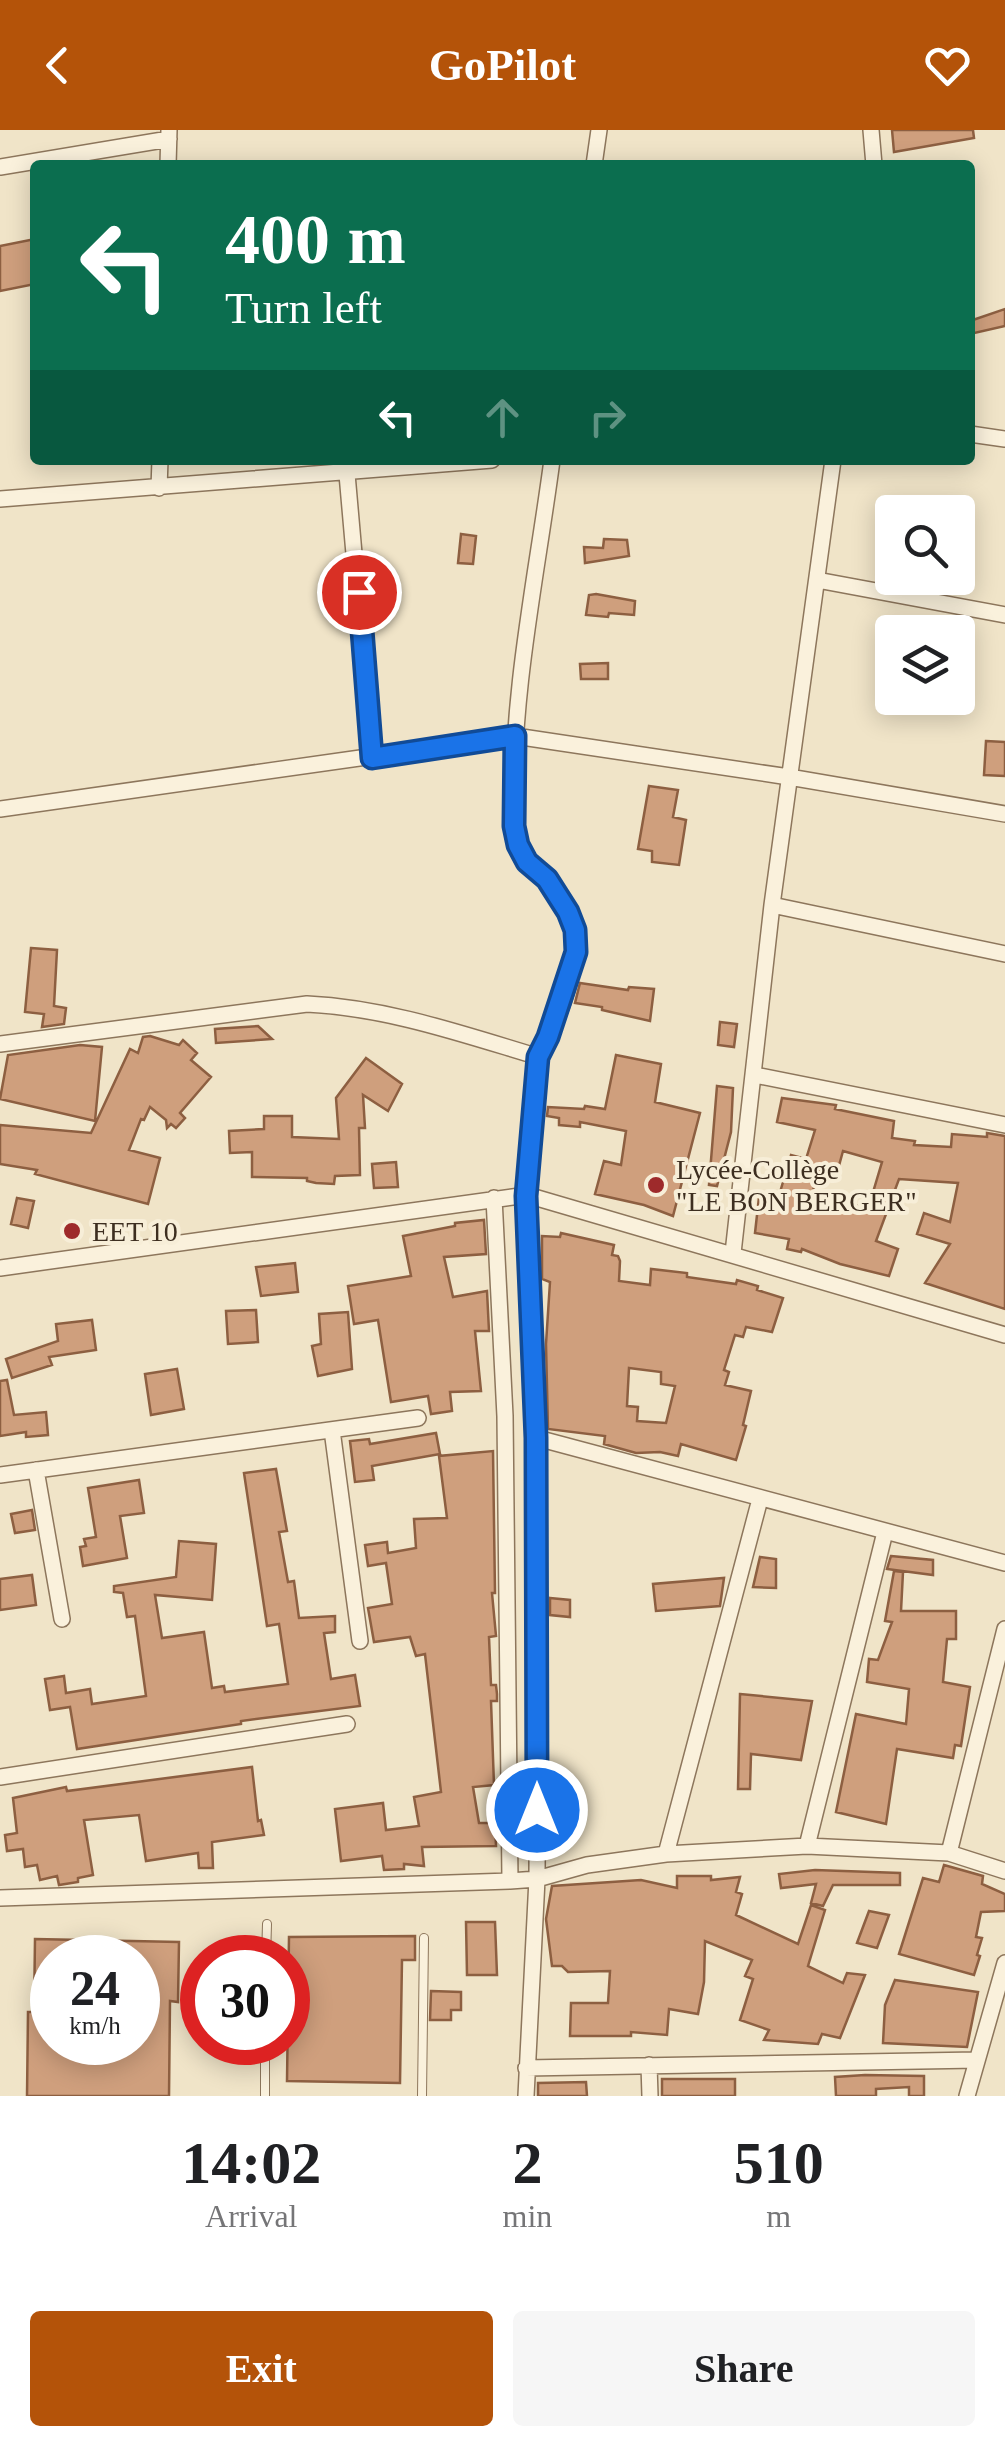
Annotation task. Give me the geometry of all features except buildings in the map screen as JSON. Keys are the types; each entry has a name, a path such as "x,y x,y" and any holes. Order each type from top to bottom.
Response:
{"street":[{"path":"595,160 600,130"},
{"path":"871,130 874,160"},
{"path":"40,160 169,134 168,160"},
{"path":"0,168 30,162"},
{"path":"975,435 1005,439"},
{"path":"159,488 160,465"},
{"path":"0,499 440,465"},
{"path":"526,2096 537,1879 538,1637 536,1438 526,1196 538,1057 576,952 575,930 558,895 527,862 514,826 515,736 551,465"},
{"path":"732,1253 772,906 832,465"},
{"path":"347,474 372,758"},
{"path":"816,580 1005,615"},
{"path":"0,808 515,736 1005,814"},
{"path":"772,906 1005,954"},
{"path":"0,1044 307,1004 350,1006 390,1014 538,1057"},
{"path":"755,1075 1005,1124"},
{"path":"0,1268 526,1196 1005,1335"},
{"path":"494,1198 505,1416 510,1882"},
{"path":"0,1475 418,1418"},
{"path":"332,1430 360,1641"},
{"path":"536,1438 1005,1563"},
{"path":"36,1470 62,1619"},
{"path":"666,1854 760,1499"},
{"path":"807,1846 886,1532"},
{"path":"949,1853 1005,1629"},
{"path":"507,1637 538,1637"},
{"path":"0,1777 347,1724"},
{"path":"0,1898 510,1882 587,1865 666,1854 807,1846 949,1853 1005,1871"},
{"path":"966,2096 1005,1963"},
{"path":"526,2068 976,2060"},
{"path":"649,2066 650,2096"}],"lane":[{"path":"266,1924 266,1935"},
{"path":"422,2096 424,1938"},
{"path":"264,2096 265,2065"}],"place":[{"name":"Lycée-Collège \"LE BON BERGER\"","path":"656,1185"},
{"name":"EET 10","path":"72,1231"}],"route":[{"path":"359,592 372,758 515,736 514,826 518,845 527,862 558,895 575,930 576,952 570,974 538,1057 526,1196 536,1438 537,1810"}]}
